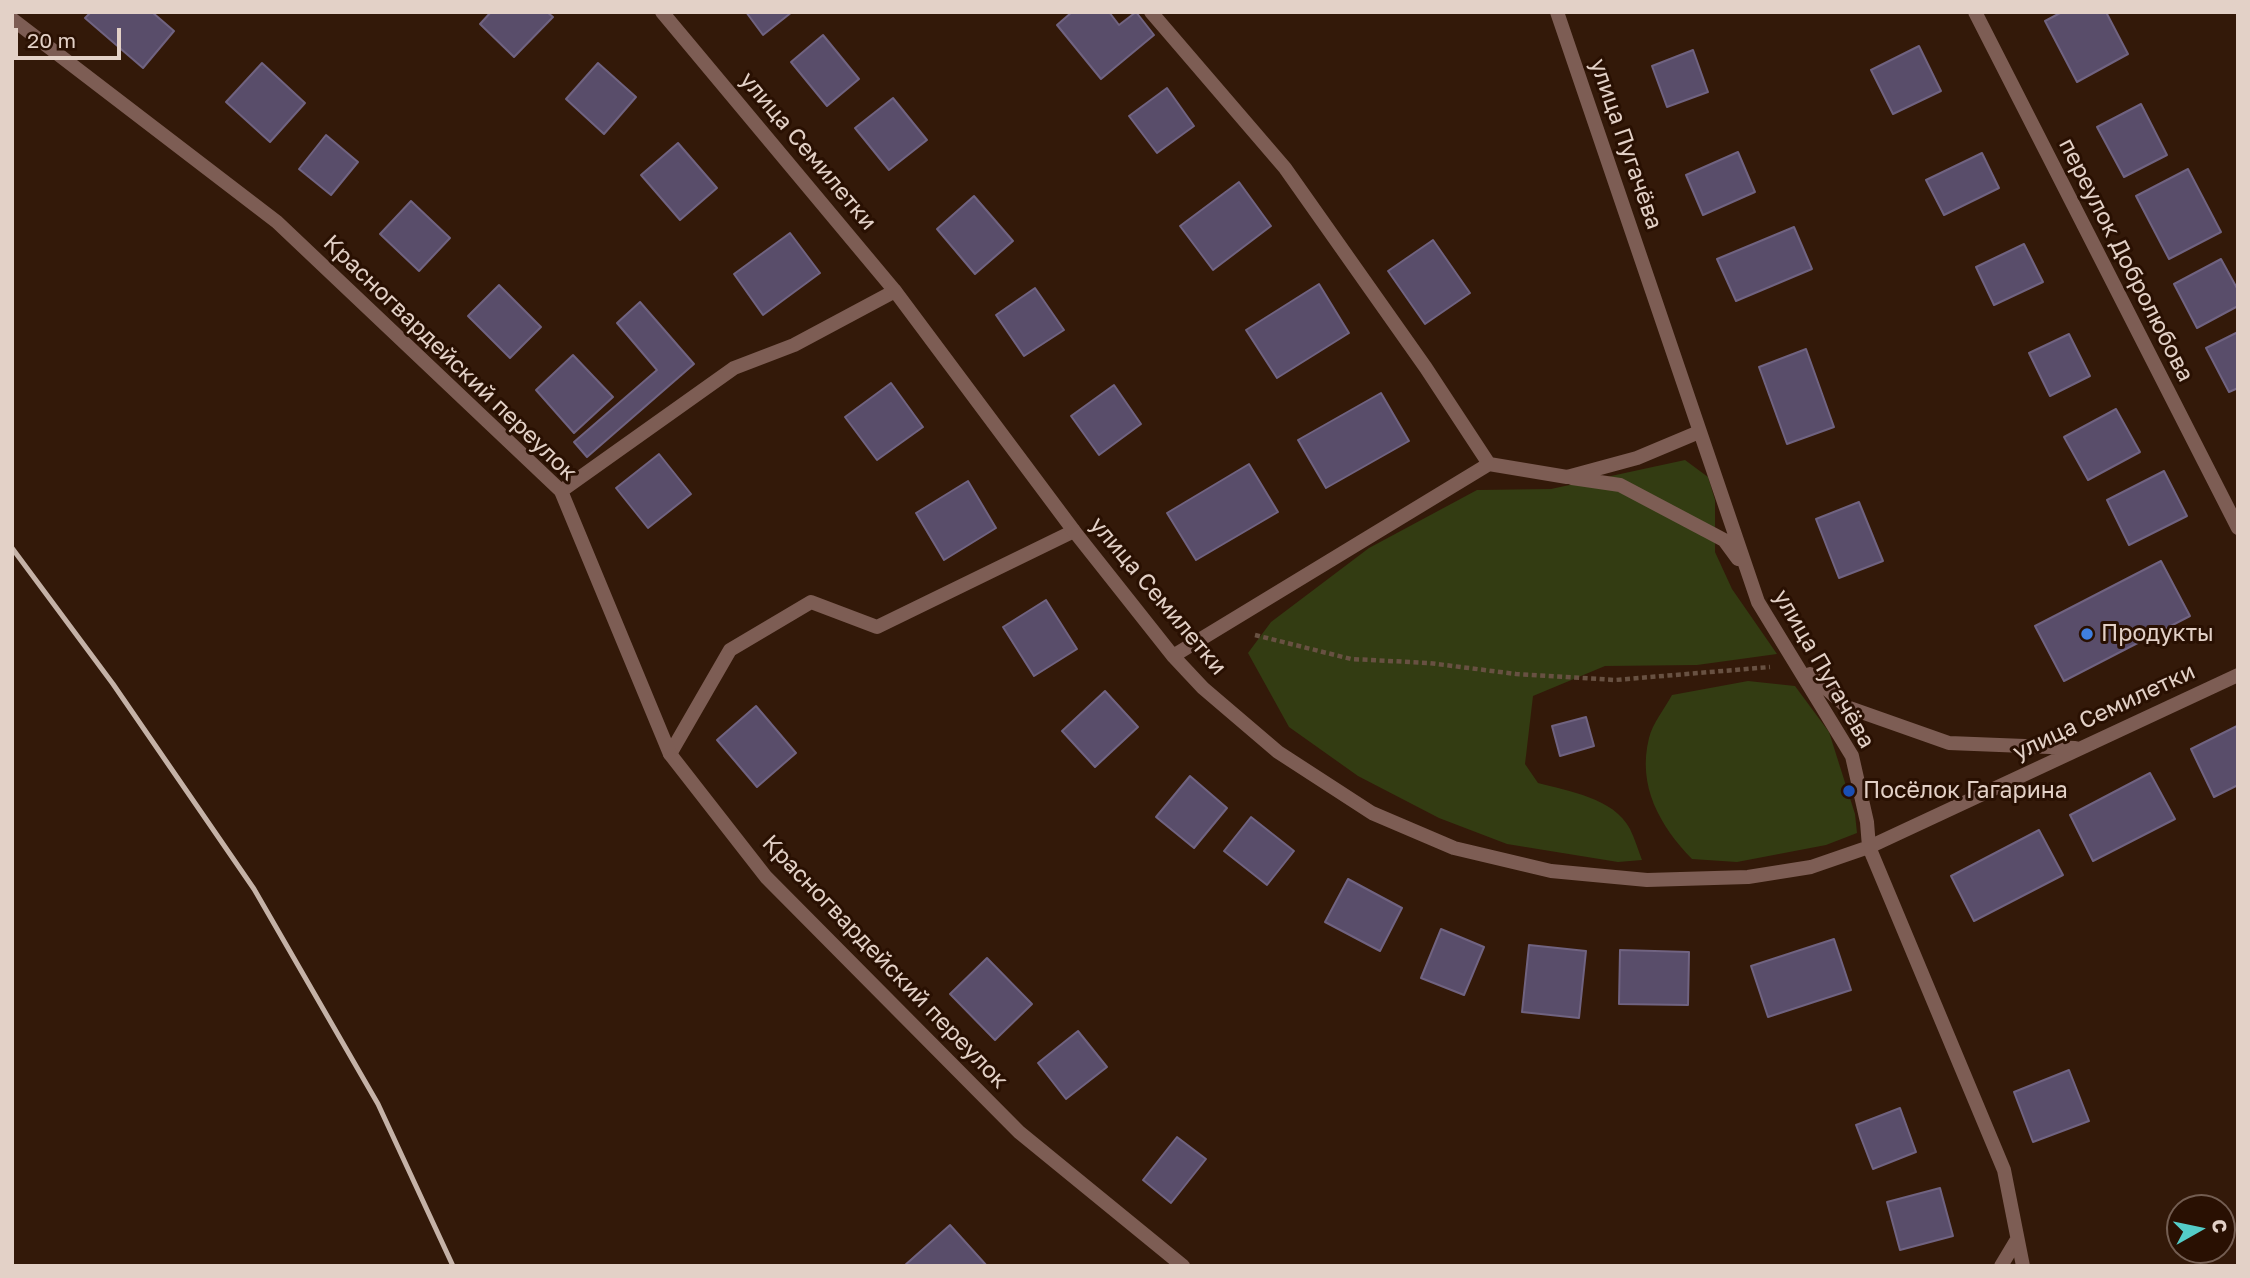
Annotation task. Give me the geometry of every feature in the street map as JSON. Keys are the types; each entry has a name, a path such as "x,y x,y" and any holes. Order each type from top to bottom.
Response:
{"street":[{"name":"улица Семилетки","path":"662,12 895,291 1074,531 1173,656 1203,688 1278,752 1372,813 1454,848 1551,871 1647,880 1748,877 1811,867 1869,847 2238,675"},
{"path":"1151,12 1285,168 1426,368 1489,464"},
{"name":"улица Пугачёва","path":"1557,12 1758,602 1799,665 1852,756 1867,822 1869,847 2004,1170 2023,1266"},
{"name":"переулок Добролюбова","path":"1975,12 2238,528"},
{"name":"Красногвардейский переулок","path":"12,19 277,222 561,491 670,754 766,877 1019,1132 1183,1266"},
{"path":"561,491 734,368 793,345 895,291"},
{"path":"1567,477 1637,457 1699,432"},
{"path":"1173,656 1489,464 1619,485 1724,540 1747,569"},
{"path":"670,754 730,650 811,602 877,627 1074,531"},
{"path":"1799,665 1847,707 1949,743 2080,748"},
{"path":"2001,1266 2016,1241"}],"path":[{"path":"1221,626 1352,659 1429,663 1516,674 1615,680 1799,665"}],"green space":[{"path":"1685,460 1708,477 1715,500 1715,552 1732,589 1777,654 1697,665 1605,666 1533,696 1525,764 1538,783 1589,797 1623,818 1642,860 1618,862 1507,844 1439,818 1358,776 1289,727 1248,653 1271,622 1369,548 1477,490 1551,489"},
{"path":"1748,681 1795,686 1829,732 1855,814 1857,833 1826,845 1737,862 1692,859 1670,833 1654,804 1646,773 1646,756 1653,727 1672,695"}],"building":[{"path":"91,12 152,12 174,31 143,68 85,18"},
{"path":"491,12 547,12 553,17 514,57 480,24"},
{"path":"746,12 792,12 763,35"},
{"path":"1072,12 1109,12 1119,25 1136,12 1154,35 1101,79 1057,25"},
{"path":"2062,12 2106,12 2128,54 2077,82 2045,21"},
{"path":"823,35 859,79 827,106 791,62"},
{"path":"1919,46 1941,91 1893,114 1871,70"},
{"path":"1693,50 1708,92 1667,107 1652,66"},
{"path":"262,63 305,103 270,142 226,102"},
{"path":"598,63 636,97 604,134 566,99"},
{"path":"1167,88 1194,126 1157,153 1129,116"},
{"path":"893,98 927,140 889,170 855,128"},
{"path":"2141,104 2167,155 2124,177 2097,127"},
{"path":"326,135 358,162 331,195 299,169"},
{"path":"678,143 717,188 680,220 641,175"},
{"path":"1738,152 1755,192 1703,215 1686,175"},
{"path":"1982,153 1999,188 1944,215 1926,180"},
{"path":"2188,169 2221,232 2169,259 2136,196"},
{"path":"1239,182 1271,226 1213,270 1180,226"},
{"path":"974,196 1013,241 975,274 937,229"},
{"path":"411,201 450,238 419,271 380,234"},
{"path":"1794,227 1812,269 1736,301 1717,259"},
{"path":"790,233 820,273 763,315 734,274"},
{"path":"1433,240 1470,293 1425,324 1388,271"},
{"path":"2024,244 2043,282 1994,305 1976,267"},
{"path":"2221,259 2238,290 2238,306 2197,328 2174,284"},
{"path":"1319,284 1349,333 1277,378 1246,330"},
{"path":"499,285 541,327 510,358 468,316"},
{"path":"1035,288 1064,330 1024,356 996,315"},
{"path":"640,302 694,364 587,457 574,442 657,370 617,323"},
{"path":"2238,332 2238,388 2229,392 2206,348"},
{"path":"2069,334 2090,376 2050,396 2029,353"},
{"path":"1806,349 1834,427 1787,444 1759,367"},
{"path":"573,355 613,397 574,433 536,390"},
{"path":"891,383 923,427 877,460 845,417"},
{"path":"1114,385 1141,424 1099,455 1071,416"},
{"path":"1381,393 1409,441 1326,488 1298,440"},
{"path":"2116,409 2140,452 2088,480 2064,437"},
{"path":"659,454 691,494 648,528 616,488"},
{"path":"1249,464 1278,512 1196,560 1167,513"},
{"path":"2164,471 2187,516 2129,545 2107,500"},
{"path":"968,481 996,528 944,560 916,513"},
{"path":"1859,502 1883,561 1839,578 1816,519"},
{"path":"2161,561 2190,616 2064,681 2035,626"},
{"path":"1046,600 1077,649 1034,676 1003,627"},
{"path":"1105,691 1138,727 1095,767 1062,731"},
{"path":"756,706 796,753 757,787 717,740"},
{"path":"1586,717 1594,746 1560,756 1552,726"},
{"path":"2237,726 2238,785 2214,797 2191,749"},
{"path":"2150,773 2175,819 2093,861 2070,815"},
{"path":"1190,776 1227,808 1194,848 1156,817"},
{"path":"1251,817 1294,851 1267,885 1224,851"},
{"path":"2039,830 2063,875 1974,921 1951,876"},
{"path":"1348,879 1402,908 1380,951 1325,922"},
{"path":"1441,929 1484,947 1464,995 1421,978"},
{"path":"1834,939 1851,990 1768,1017 1751,966"},
{"path":"1529,945 1586,951 1579,1018 1522,1012"},
{"path":"1620,950 1689,952 1688,1005 1619,1004"},
{"path":"987,958 1032,1004 995,1040 950,994"},
{"path":"1078,1031 1107,1067 1066,1099 1038,1063"},
{"path":"2069,1070 2089,1121 2033,1142 2014,1092"},
{"path":"1900,1108 1916,1152 1873,1169 1856,1125"},
{"path":"1177,1137 1206,1159 1171,1203 1143,1180"},
{"path":"1940,1188 1953,1236 1900,1250 1887,1202"},
{"path":"950,1225 987,1266 904,1266"}],"railway":[{"path":"12,548 113,684 254,889 378,1104 453,1266"}],"place":[{"name":"Продукты","path":"2087,634"},
{"name":"Посёлок Гагарина","path":"1849,791"}]}
